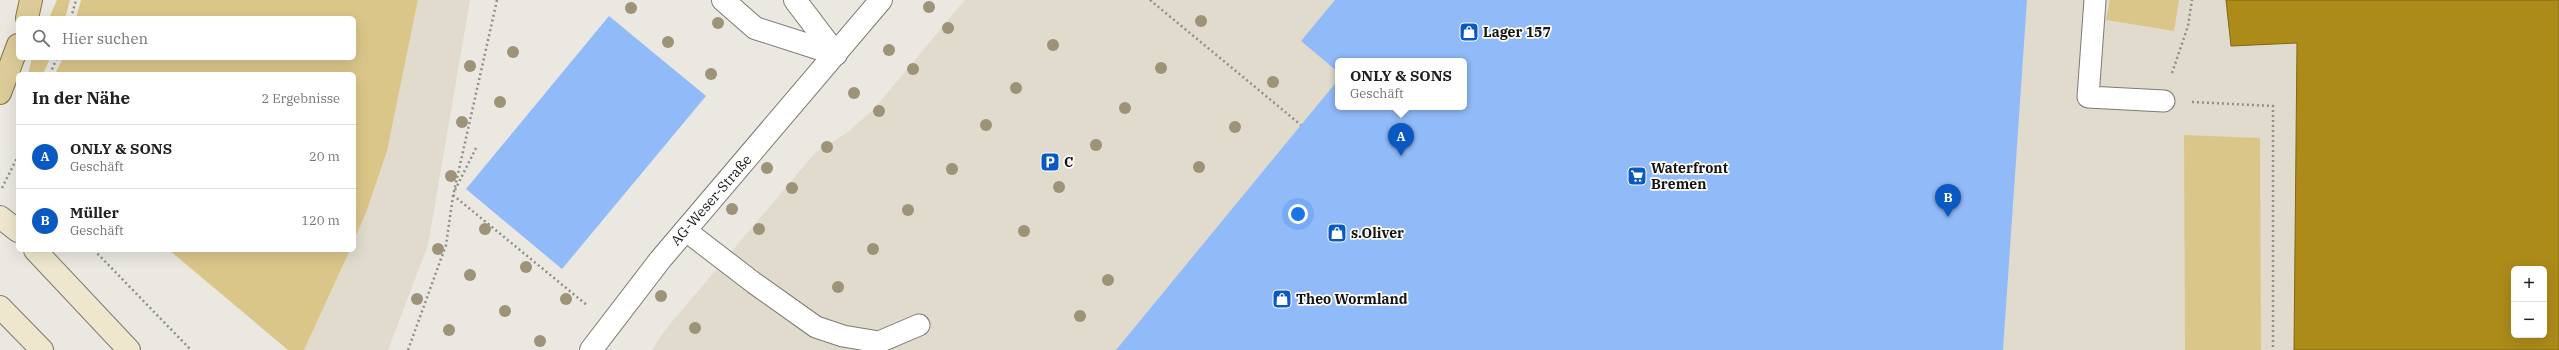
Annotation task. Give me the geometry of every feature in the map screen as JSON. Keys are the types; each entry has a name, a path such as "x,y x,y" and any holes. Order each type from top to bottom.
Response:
{"main road":[{"path":"27,16 31,0"},
{"path":"0,93 16,50"}],"street":[{"path":"723,0 755,28 836,54"},
{"path":"795,0 836,54"},
{"name":"AG-Weser-Straße","path":"593,349 610,324 685,230 881,0"},
{"path":"0,217 16,229"},
{"path":"37,252 129,350"},
{"path":"0,307 42,350"}],"lane":[{"path":"2095,0 2088,98 2164,101"},
{"path":"685,230 754,283 816,327 843,336 879,342 919,325"}],"path":[{"path":"72,16 76,0"},
{"path":"408,350 446,245 453,196 497,0"},
{"path":"1150,0 1301,125"},
{"path":"2192,0 2188,26 2164,101 2273,106 2273,350"},
{"path":"51,72 56,60"},
{"path":"453,196 477,146"},
{"path":"0,192 16,160"},
{"path":"453,196 610,324"},
{"path":"96,252 191,350"}],"shaded area":[{"path":"57,0 70,0 66,16 50,16"},
{"path":"81,0 418,0 387,151 366,213 356,236 356,72 56,72 62,60 356,60 356,16 77,16"},
{"path":"418,0 470,0 428,245 388,350 304,350 349,252 356,252 356,236 366,213 387,151"},
{"path":"965,0 2226,0 2231,45 2297,43 2294,350 652,350 665,330 815,153 848,132 873,110"},
{"path":"2110,0 2179,0 2174,31 2106,20"},
{"path":"2226,0 2559,0 2559,350 2294,350 2297,43 2231,46"},
{"path":"32,60 49,60 44,72 28,72"},
{"path":"2184,135 2260,138 2261,350 2185,350"},
{"path":"171,252 349,252 304,350 288,350"}],"building":[{"name":"Waterfront Bremen","path":"1335,0 2027,0 2003,350 1116,350 1335,84 1335,110 1467,110 1467,58 1335,58 1335,69 1301,41"},
{"path":"609,16 706,96 562,269 466,189"}],"place":[{"name":"Lager 157","path":"1469,32"},
{"name":"ONLY & SONS","path":"1401,156"},
{"name":"C","path":"1050,162"},
{"name":"Waterfront Bremen","path":"1637,176"},
{"name":"Müller","path":"1948,217"},
{"name":"s.Oliver","path":"1337,233"},
{"name":"Theo Wormland","path":"1282,299"}]}
